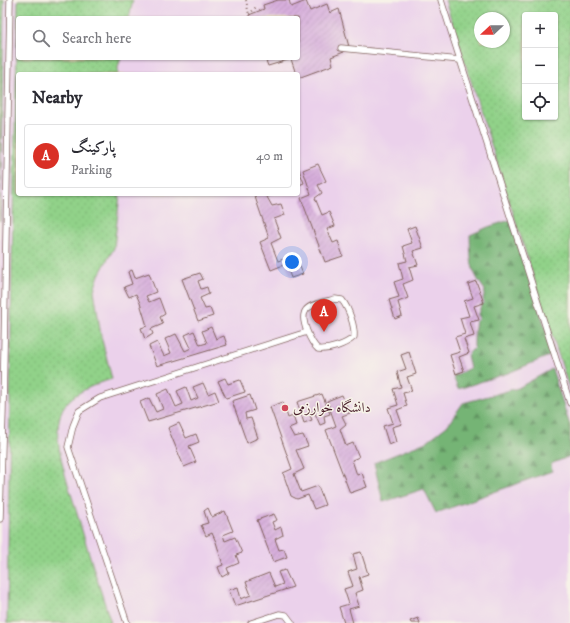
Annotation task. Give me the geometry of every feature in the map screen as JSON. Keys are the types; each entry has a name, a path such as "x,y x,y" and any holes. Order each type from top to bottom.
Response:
{"lane":[{"path":"0,519 10,0"},
{"path":"441,0 570,403"},
{"path":"341,48 460,60"},
{"path":"335,299 342,300 346,305 354,331 354,337 348,342 324,350 318,349 310,340 307,332 304,315 310,306 335,299"},
{"path":"127,623 68,447 73,426 79,411 100,398 307,332"},
{"path":"251,623 279,614 286,615 292,623"}],"path":[{"path":"246,0 249,14 256,7"}],"shaded area":[{"name":"دانشگاه خوارزمی","path":"0,0 570,0 570,623 0,623"}],"green space":[{"path":"0,0 4,0 0,221"},
{"path":"18,0 133,0 129,16 18,16"},
{"path":"445,0 570,0 570,391"},
{"path":"17,60 120,60 118,72 16,72"},
{"path":"16,86 16,196 120,196 114,248 99,275 94,290 101,336 112,379 83,391 69,400 64,406 58,424 59,449 65,474 111,623 7,623"},
{"path":"510,220 554,354 508,373 458,389 453,376 470,368 467,355 474,348 476,322 485,290 473,270 470,235"},
{"path":"552,369 570,426 570,456 551,464 552,471 436,513 424,489 383,502 374,463 426,442 447,426 463,403 518,388"}],"building":[{"path":"278,0 289,0 291,7 306,1 310,11 327,4 330,13 339,9 349,47 344,52 331,57 333,65 300,77 300,72 295,72 291,60 300,60 300,16 249,16 264,9 263,5"},
{"path":"266,60 288,60 268,66"},
{"path":"318,164 326,181 318,185 322,193 315,198 322,215 329,212 335,226 327,229 333,243 338,241 343,256 325,262 301,198 311,194 303,170"},
{"path":"300,172 304,183 300,185"},
{"path":"255,196 269,196 267,197 272,206 281,204 285,215 274,219 281,238 271,243 278,261 295,255 303,274 291,278 286,264 271,270 260,242 269,238"},
{"path":"415,226 423,248 413,251 418,265 409,267 413,280 403,284 408,298 398,302 402,316 395,319 389,300 399,297 394,282 403,279 399,263 407,261 403,246 412,243 407,229"},
{"path":"132,270 135,278 149,273 156,292 146,296 149,302 159,298 165,314 160,317 163,324 151,329 153,334 145,339 141,328 147,326 140,303 136,294 129,297 124,287 132,284 128,272"},
{"path":"200,273 203,279 198,281 201,289 207,287 209,294 200,298 205,309 210,308 213,316 198,321 182,279"},
{"path":"476,281 484,303 474,306 479,320 470,322 474,336 464,339 469,353 459,357 464,371 456,374 450,355 460,352 455,337 465,334 460,318 469,316 464,301 473,298 468,284"},
{"path":"211,327 216,339 224,336 227,345 157,366 149,346 157,342 164,356 171,353 165,339 176,334 185,351 191,348 185,335 194,331 200,345 207,343 202,331"},
{"path":"409,352 416,374 407,377 412,391 403,393 407,406 397,410 402,424 392,427 396,442 389,445 383,426 393,423 388,408 398,405 393,389 401,387 397,372 406,369 401,355"},
{"path":"225,378 228,384 240,380 245,392 226,398 218,381"},
{"path":"203,383 208,394 215,391 219,401 148,422 140,402 149,398 156,412 163,409 157,394 168,389 176,407 183,404 177,391 186,387 191,401 198,398 193,387"},
{"path":"322,394 330,414 324,416 325,423 320,425 314,411 309,413 312,420 304,423 297,402"},
{"path":"250,395 255,410 245,413 246,419 251,418 258,438 247,443 232,401"},
{"path":"342,395 350,413 342,416 346,424 340,429 346,446 353,443 359,457 352,460 357,475 362,473 367,487 350,493 326,430 336,426 327,401"},
{"path":"283,402 288,418 293,416 296,425 289,428 294,437 303,435 308,446 296,450 304,469 294,474 301,492 318,486 325,505 314,509 308,495 297,499 291,496 283,473 292,469 270,407"},
{"path":"179,423 186,438 196,434 199,442 189,446 196,462 184,467 168,428"},
{"path":"208,508 212,517 225,511 233,531 223,535 225,541 235,537 242,553 236,555 239,563 227,568 229,573 222,577 218,567 223,565 216,542 212,533 206,536 201,525 208,523 204,511"},
{"path":"274,514 277,520 272,522 275,530 281,527 283,535 275,539 279,550 284,549 287,557 273,562 257,520"},
{"path":"361,552 368,574 359,577 363,590 355,593 359,606 349,609 353,623 344,623 339,607 349,604 344,589 353,586 348,572 357,569 353,554"},
{"path":"285,570 293,587 235,606 229,590 238,587 241,599 251,595 246,582 269,573 275,587 283,584 278,572"},
{"path":"418,618 420,623 411,623 410,621"}],"place":[{"name":"پارکینگ","path":"324,332"},
{"name":"دانشگاه خوارزمی","path":"285,408"}]}
